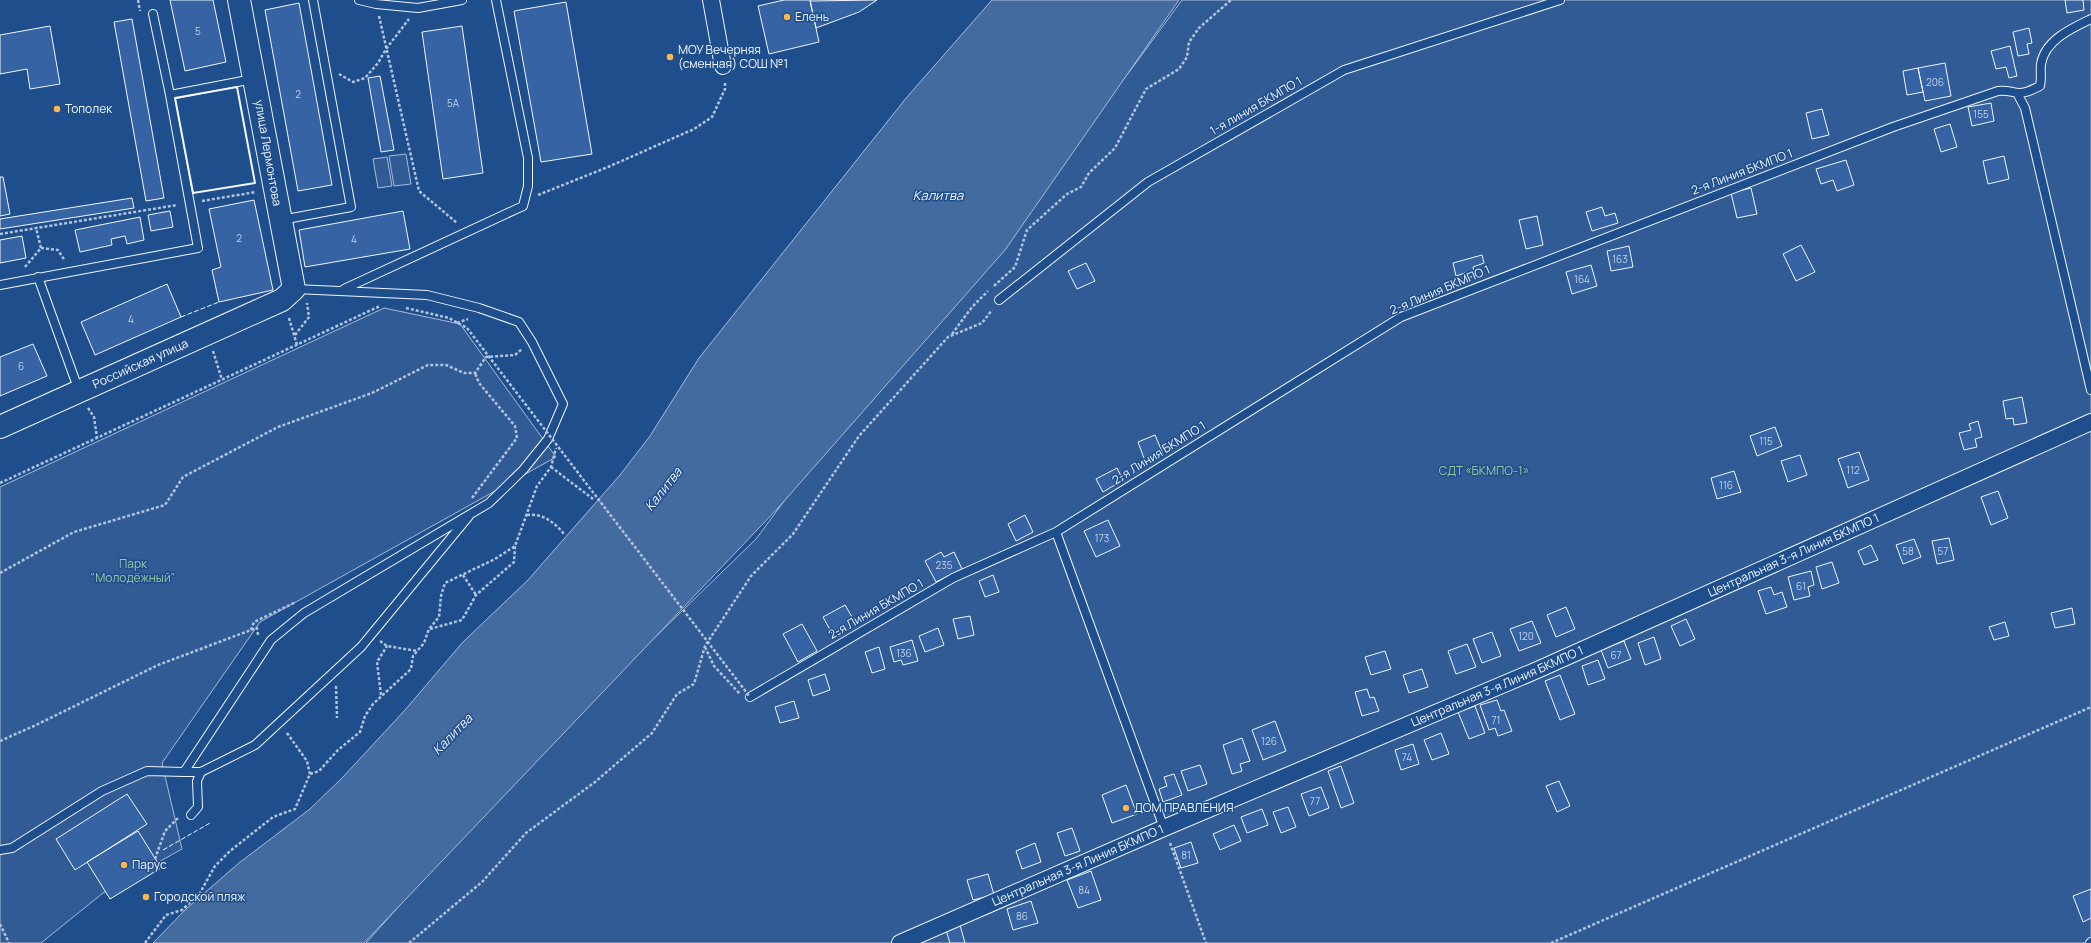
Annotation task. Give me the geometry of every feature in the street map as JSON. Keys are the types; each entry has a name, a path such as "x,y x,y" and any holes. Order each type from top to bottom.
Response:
{"street":[{"name":"улица Лермонтова","path":"239,0 280,220 292,298"},
{"path":"711,0 723,66"},
{"name":"Российская улица","path":"0,427 208,333 292,298"},
{"name":"Центральная 3-я Линия БКМПО 1","path":"900,943 1164,828 1534,671 2091,422"}],"lane":[{"path":"280,220 350,207 313,0"},
{"path":"359,0 376,4 418,8 462,0"},
{"path":"342,290 523,206 528,186 528,158 496,0"},
{"name":"1-я линия БКМПО 1","path":"999,300 1148,182 1344,70 1560,0"},
{"path":"0,285 198,248 170,95 153,14"},
{"name":"2-я Линия БКМПО 1","path":"750,697 953,578 1056,532 1400,317 1893,126 1998,91 2009,90 2017,93 2030,91 2040,86 2041,64 2046,50 2066,32 2091,19"},
{"path":"170,95 254,79"},
{"path":"2017,93 2025,108 2091,390"},
{"path":"38,277 80,391"},
{"path":"184,772 271,640 304,613 470,516 489,503 523,470 548,439 563,404 532,342 519,322 479,308 427,295 342,290 292,298"},
{"path":"0,850 12,848 102,791 147,771 202,772 255,745 361,647 470,516"},
{"path":"1056,532 1164,828"},
{"path":"187,814 198,807 197,781 202,772"}],"path":[{"path":"409,943 482,882 526,833 595,782 652,733 677,694 694,684 705,646 751,576 793,534 859,436 948,337 953,334 972,307 1015,266 1027,230 1067,194 1081,187 1089,173 1115,148 1146,89 1179,70 1187,57 1188,42 1199,28 1231,0"},
{"path":"376,4 419,191 468,232"},
{"path":"327,77 339,74 353,82 365,78 378,63 386,49 418,8"},
{"path":"525,200 615,164 694,129 712,117 726,89 723,66"},
{"path":"0,234 261,191"},
{"path":"36,228 41,248"},
{"path":"41,248 58,250 71,271"},
{"path":"22,281 24,269 41,248"},
{"path":"292,298 315,302"},
{"path":"292,298 309,317 294,336"},
{"path":"292,298 294,336 297,345"},
{"path":"948,337 982,323 999,300"},
{"path":"0,483 384,305 375,304"},
{"path":"405,308 449,318 467,328 750,697"},
{"path":"208,333 222,380"},
{"path":"468,503 517,438 515,426 479,383 476,373 486,357 514,355 532,342"},
{"path":"0,573 74,532 165,505 183,477 278,427 372,393 428,365 446,365 464,373 476,373"},
{"path":"80,391 94,417 97,438"},
{"path":"429,629 462,620 476,595 514,562 516,546 537,486 551,467 557,450 552,430"},
{"path":"551,467 593,498"},
{"path":"527,515 535,514 556,523 564,534"},
{"path":"310,774 319,771 338,750 360,732 365,716 381,695 411,669 413,656 424,643 429,629 438,618 441,596 445,584 516,546"},
{"path":"464,575 476,595"},
{"path":"251,630 254,622 297,601"},
{"path":"0,741 34,726 158,664 257,628 259,632 256,641"},
{"path":"372,634 387,646 418,651"},
{"path":"381,695 377,662 387,646"},
{"path":"705,646 714,666 730,685 743,697 750,697"},
{"path":"336,670 336,718"},
{"path":"1551,943 2091,707"},
{"path":"145,943 166,915 182,910 200,893 216,866 230,851 273,817 296,810 310,774 307,761 280,722"},
{"path":"155,859 165,831 187,814"},
{"path":"1164,828 1206,943"},
{"path":"0,924 9,943"}],"shaded area":[{"name":"СДТ «БКМПО-1»","path":"1182,0 2091,0 2091,943 366,943 537,752 756,539 848,415 1130,71"},
{"path":"406,154 411,184 394,186 389,156"},
{"path":"387,157 392,186 378,188 373,159"},
{"name":"Парк \"Молодёжный\"","path":"384,308 460,324 556,457 260,622 162,763 182,849 103,893 41,943 0,943 0,487"}],"water":[{"name":"Калитва","path":"992,0 1179,0 1005,250 778,508 364,943 153,943 187,908 239,863 310,809 343,777 405,710 463,642 528,580 620,475 650,436 699,358 907,97"}],"building":[{"path":"170,0 213,0 226,62 185,71"},
{"name":"Елень","path":"784,0 810,0 819,42 769,54 758,6"},
{"path":"877,0 859,12 816,28 810,1"},
{"path":"2065,0 2083,0 2084,10 2067,13"},
{"path":"566,2 592,154 541,162 514,11"},
{"path":"299,3 332,185 298,191 265,10"},
{"path":"132,19 164,198 146,201 114,22"},
{"path":"50,26 60,84 30,89 27,69 0,74 0,35"},
{"path":"462,26 483,173 443,179 422,32"},
{"path":"2029,28 2032,43 2027,44 2029,54 2018,56 2013,32"},
{"path":"2010,46 2017,76 2009,78 2006,67 1996,69 1991,51"},
{"path":"1945,63 1951,96 1925,101 1918,68"},
{"path":"1918,68 1923,92 1907,95 1903,71"},
{"path":"380,76 394,150 381,152 368,78"},
{"path":"1991,103 1994,121 1972,126 1968,107"},
{"path":"1822,109 1829,135 1812,139 1806,113"},
{"path":"1950,124 1957,147 1941,152 1934,129"},
{"path":"2004,156 2009,179 1988,184 1983,161"},
{"path":"1846,160 1854,185 1837,191 1833,180 1821,184 1816,169"},
{"path":"0,177 3,177 10,214 0,216"},
{"path":"1751,188 1757,214 1737,218 1731,193"},
{"path":"132,198 134,208 0,229 0,219"},
{"path":"254,200 273,290 219,302 212,270 221,267 209,209"},
{"path":"1602,207 1605,216 1615,213 1618,223 1592,231 1586,212"},
{"path":"170,211 173,227 151,231 148,215"},
{"path":"403,211 410,249 305,267 299,230"},
{"path":"1537,216 1543,245 1526,249 1519,220"},
{"path":"140,217 144,240 127,244 125,236 111,239 112,245 80,252 75,230"},
{"path":"22,236 26,258 0,263 0,240"},
{"path":"1801,245 1815,272 1796,281 1783,254"},
{"path":"1629,246 1633,267 1611,271 1607,251"},
{"path":"1482,255 1484,263 1473,267 1475,276 1467,278 1465,273 1456,276 1453,263"},
{"path":"1086,263 1095,281 1077,289 1068,271"},
{"path":"1591,265 1597,286 1572,294 1566,272"},
{"path":"167,284 181,317 95,355 81,322"},
{"path":"33,344 47,376 0,396 0,357"},
{"path":"2022,397 2027,423 2014,425 2013,418 2006,419 2003,401"},
{"path":"1978,421 1982,437 1975,439 1977,447 1964,450 1959,433 1971,430 1969,424"},
{"path":"1775,427 1782,446 1757,456 1750,436"},
{"path":"1155,435 1163,454 1145,461 1138,442"},
{"path":"1859,452 1869,480 1848,488 1838,459"},
{"path":"1800,455 1807,475 1788,482 1781,461"},
{"path":"1117,468 1123,480 1103,492 1096,479"},
{"path":"1734,471 1741,492 1717,499 1711,478"},
{"path":"1998,491 2008,518 1991,525 1981,497"},
{"path":"1025,515 1033,532 1016,541 1008,524"},
{"path":"1108,520 1120,546 1096,557 1084,531"},
{"path":"1949,538 1954,560 1937,564 1932,541"},
{"path":"1914,539 1921,557 1903,564 1896,545"},
{"path":"1871,545 1878,560 1864,565 1858,551"},
{"path":"941,552 944,557 954,552 962,569 936,582 925,561"},
{"path":"1832,562 1839,583 1822,589 1816,567"},
{"path":"1811,571 1814,585 1808,587 1810,596 1794,600 1788,577"},
{"path":"993,575 999,592 985,597 979,581"},
{"path":"1771,587 1774,595 1782,592 1787,607 1766,614 1758,591"},
{"path":"845,605 852,617 847,620 851,628 834,637 823,617"},
{"path":"1566,607 1575,629 1556,637 1547,615"},
{"path":"2072,608 2075,624 2055,628 2051,613"},
{"path":"970,616 974,635 958,639 953,619"},
{"path":"1686,619 1695,639 1680,646 1671,626"},
{"path":"1532,621 1541,643 1519,651 1510,629"},
{"path":"2005,622 2009,636 1994,640 1989,627"},
{"path":"802,624 817,651 798,662 783,634"},
{"path":"938,628 944,645 925,652 919,636"},
{"path":"1492,632 1501,656 1482,663 1473,639"},
{"path":"1654,637 1661,659 1645,665 1638,643"},
{"path":"912,640 918,661 903,665 901,660 894,662 890,647"},
{"path":"1624,641 1631,659 1608,668 1601,650"},
{"path":"1467,644 1476,667 1456,674 1448,651"},
{"path":"879,647 885,669 872,673 865,652"},
{"path":"1385,651 1391,669 1371,675 1365,657"},
{"path":"1598,660 1605,679 1588,685 1582,666"},
{"path":"1422,669 1428,687 1409,693 1403,675"},
{"path":"825,674 830,690 813,696 808,680"},
{"path":"1560,675 1575,714 1560,720 1545,681"},
{"path":"1367,689 1370,698 1374,697 1379,711 1362,716 1355,692"},
{"path":"1497,700 1501,711 1504,710 1512,731 1498,736 1495,728 1489,730 1480,705"},
{"path":"794,701 799,718 780,723 775,707"},
{"path":"1475,706 1485,733 1469,739 1458,712"},
{"path":"1275,721 1286,751 1263,760 1252,730"},
{"path":"1441,733 1449,754 1432,760 1424,740"},
{"path":"1242,738 1250,761 1240,764 1242,771 1232,774 1223,745"},
{"path":"1413,744 1419,764 1401,770 1395,750"},
{"path":"1200,765 1207,784 1188,791 1181,771"},
{"path":"1341,766 1354,803 1341,808 1328,771"},
{"path":"1174,774 1182,795 1163,802 1159,789 1167,786 1164,777"},
{"path":"1559,781 1570,806 1557,812 1546,786"},
{"path":"1126,785 1137,814 1112,823 1102,795"},
{"path":"1321,787 1329,808 1309,816 1301,794"},
{"path":"127,794 147,824 75,870 56,839"},
{"path":"1288,807 1296,827 1281,833 1273,812"},
{"path":"1262,809 1268,825 1247,833 1241,817"},
{"path":"1234,825 1241,841 1220,850 1213,834"},
{"path":"1072,828 1080,851 1065,856 1057,833"},
{"name":"Парус","path":"138,831 161,868 110,899 87,862"},
{"path":"1191,842 1198,863 1181,868 1174,848"},
{"path":"1035,843 1041,862 1022,869 1016,851"},
{"path":"1091,871 1101,900 1078,908 1067,880"},
{"path":"988,874 994,895 973,900 967,880"},
{"path":"2091,889 2091,918 2083,922 2073,896"},
{"path":"1031,901 1038,923 1013,930 1007,909"},
{"path":"960,925 965,943 950,943 946,930"}],"fence":[{"path":"181,317 219,302"},
{"path":"163,850 210,823"}],"wall":[{"path":"237,87 255,183 193,193 175,98 237,87"}],"place":[{"name":"Елень","path":"787,17"},
{"name":"МОУ Вечерняя (сменная) СОШ №1","path":"670,57"},
{"name":"Тополек","path":"57,109"},
{"name":"ДОМ ПРАВЛЕНИЯ","path":"1126,808"},
{"name":"Парус","path":"124,865"},
{"name":"Городской пляж","path":"146,897"}]}
